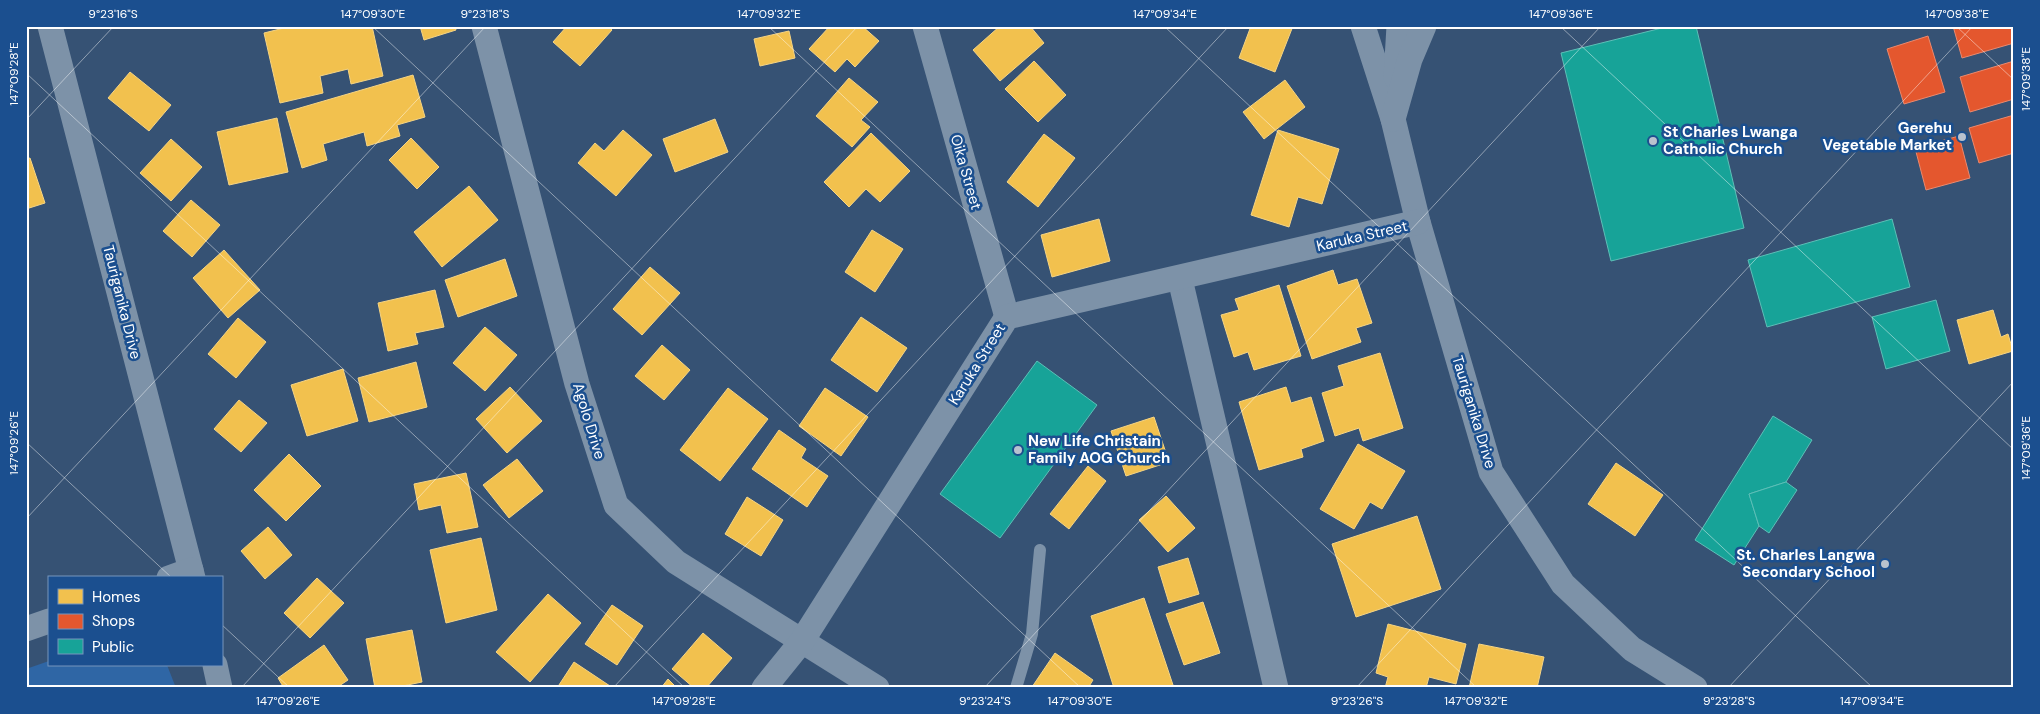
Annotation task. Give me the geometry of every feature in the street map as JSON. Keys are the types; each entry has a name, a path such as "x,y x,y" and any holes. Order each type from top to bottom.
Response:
{"street":[{"name":"Tauriganika Drive","path":"50,26 184,575"},
{"name":"Agolo Drive","path":"484,26 577,384 616,506 676,562 877,688"},
{"name":"Oika Street","path":"925,26 1007,317"},
{"name":"Tauriganika Drive","path":"1363,26 1394,119 1418,222 1491,472 1562,584 1632,649 1695,688"},
{"name":"Tauriganika Drive","path":"1394,119 1399,26"},
{"path":"1394,119 1410,59 1424,26"},
{"name":"Karuka Street","path":"764,688 802,641 1007,317 1180,279 1418,222"},
{"path":"1180,279 1276,688"},
{"path":"26,630 48,621"},
{"path":"215,666 220,688"}],"lane":[{"path":"1016,688 1032,634 1040,550"}],"shaded area":[{"path":"48,661 48,666 167,666 176,688 26,688 26,669"}],"building: Homes":[{"path":"292,26 372,26 383,76 351,84 348,69 320,76 323,93 280,103 264,33"},
{"path":"420,26 455,26 456,30 424,40"},
{"path":"567,26 608,26 612,30 580,66 553,42"},
{"path":"830,26 862,26 879,41 855,67 847,59 835,72 809,49"},
{"path":"1000,26 1030,26 1044,43 1000,81 973,50"},
{"path":"1251,26 1293,26 1275,72 1239,58"},
{"path":"789,31 795,58 760,66 754,39"},
{"path":"1034,61 1066,95 1038,122 1005,89"},
{"path":"130,72 171,105 149,131 108,98"},
{"path":"413,75 425,117 397,125 400,136 367,146 364,132 323,144 327,160 302,168 286,112"},
{"path":"849,78 878,102 861,120 870,127 852,147 816,116"},
{"path":"1285,80 1305,107 1264,139 1243,112"},
{"path":"277,118 288,172 229,185 217,132"},
{"path":"715,119 728,152 675,172 663,139"},
{"path":"623,130 652,155 616,196 578,163 595,143 604,151"},
{"path":"1278,130 1339,149 1322,204 1298,197 1289,227 1251,215"},
{"path":"871,133 910,171 880,202 866,189 849,207 824,182"},
{"path":"1044,134 1075,158 1038,207 1007,182"},
{"path":"411,138 439,167 417,189 389,160"},
{"path":"171,139 202,167 171,201 140,173"},
{"path":"30,158 45,203 26,209 26,159"},
{"path":"469,186 498,220 442,267 414,232"},
{"path":"191,200 220,225 192,257 163,231"},
{"path":"1099,219 1110,261 1052,277 1041,235"},
{"path":"872,230 903,249 875,292 845,272"},
{"path":"224,250 260,290 228,318 193,278"},
{"path":"505,259 517,296 458,317 445,280"},
{"path":"650,267 680,293 642,335 613,309"},
{"path":"1333,270 1338,285 1357,279 1372,323 1356,328 1361,342 1312,359 1287,286"},
{"path":"1279,285 1301,356 1254,370 1248,352 1234,357 1221,315 1239,310 1235,299"},
{"path":"435,290 444,327 415,333 418,344 388,351 378,303"},
{"path":"1993,310 2001,337 2008,334 2013,351 1969,364 1957,320"},
{"path":"861,317 907,348 877,392 831,360"},
{"path":"238,318 266,342 236,378 208,354"},
{"path":"485,327 517,355 485,391 453,363"},
{"path":"662,345 690,370 664,400 635,376"},
{"path":"1380,353 1403,428 1363,441 1359,428 1335,436 1322,393 1344,386 1338,366"},
{"path":"416,362 427,407 369,422 358,378"},
{"path":"343,369 358,421 307,436 291,385"},
{"path":"510,387 542,421 507,453 476,419"},
{"path":"1286,387 1291,403 1311,397 1324,441 1301,449 1303,457 1259,470 1239,402"},
{"path":"728,388 768,419 720,481 680,450"},
{"path":"825,388 868,417 841,456 799,426"},
{"path":"239,400 267,423 241,452 214,429"},
{"path":"1154,417 1169,462 1126,476 1111,431"},
{"path":"779,430 806,449 801,458 828,476 807,507 752,469"},
{"path":"1358,444 1405,471 1382,509 1370,502 1354,529 1320,509"},
{"path":"289,454 321,486 286,521 254,490"},
{"path":"517,459 543,491 509,518 483,485"},
{"path":"1616,463 1663,495 1635,536 1588,504"},
{"path":"1088,466 1106,481 1069,529 1050,514"},
{"path":"466,473 478,527 447,533 441,505 419,510 414,484"},
{"path":"1166,496 1195,528 1168,552 1139,520"},
{"path":"747,497 783,520 761,556 725,534"},
{"path":"1417,516 1441,589 1356,617 1332,544"},
{"path":"268,527 292,555 265,579 241,551"},
{"path":"481,538 497,610 446,623 430,550"},
{"path":"1188,558 1199,594 1169,603 1158,567"},
{"path":"317,578 344,603 310,638 284,613"},
{"path":"548,594 581,623 530,682 496,652"},
{"path":"1144,598 1174,688 1114,688 1091,616"},
{"path":"1203,602 1220,653 1184,665 1166,614"},
{"path":"612,605 643,626 617,665 585,644"},
{"path":"1388,624 1466,644 1456,684 1429,677 1426,688 1385,688 1388,677 1376,673"},
{"path":"412,630 422,682 393,688 375,688 366,639"},
{"path":"703,633 732,658 706,688 694,688 672,669"},
{"path":"1479,644 1544,657 1537,688 1469,688"},
{"path":"324,645 348,680 336,688 284,688 278,678"},
{"path":"1055,653 1093,680 1088,688 1032,687"},
{"path":"574,662 613,688 557,688"},
{"path":"668,679 677,688 661,688"}],"building: Shops":[{"path":"1953,26 2014,26 2014,43 1962,58"},
{"path":"1928,36 1945,92 1904,104 1887,49"},
{"path":"2014,61 2014,99 1970,112 1960,77"},
{"path":"2014,115 2014,153 1979,163 1969,128"},
{"path":"1959,136 1970,178 1926,190 1915,148"}],"building: Public":[{"name":"St Charles Lwanga Catholic Church","path":"1670,26 1696,26 1744,228 1611,261 1561,53"},
{"path":"1892,219 1910,287 1767,327 1748,260"},
{"path":"1936,300 1950,351 1886,369 1872,317"},
{"name":"New Life Christain Family AOG Church","path":"1037,361 1097,405 1000,538 940,494"},
{"path":"1773,416 1812,440 1786,482 1749,494 1759,526 1734,565 1695,540"},
{"path":"1786,482 1797,490 1769,533 1759,526 1749,494"}],"place":[{"name":"Gerehu Vegetable Market","path":"1962,137"},
{"name":"St Charles Lwanga Catholic Church","path":"1653,141"},
{"name":"New Life Christain Family AOG Church","path":"1018,450"},
{"name":"St. Charles Langwa Secondary School","path":"1885,564"}]}
